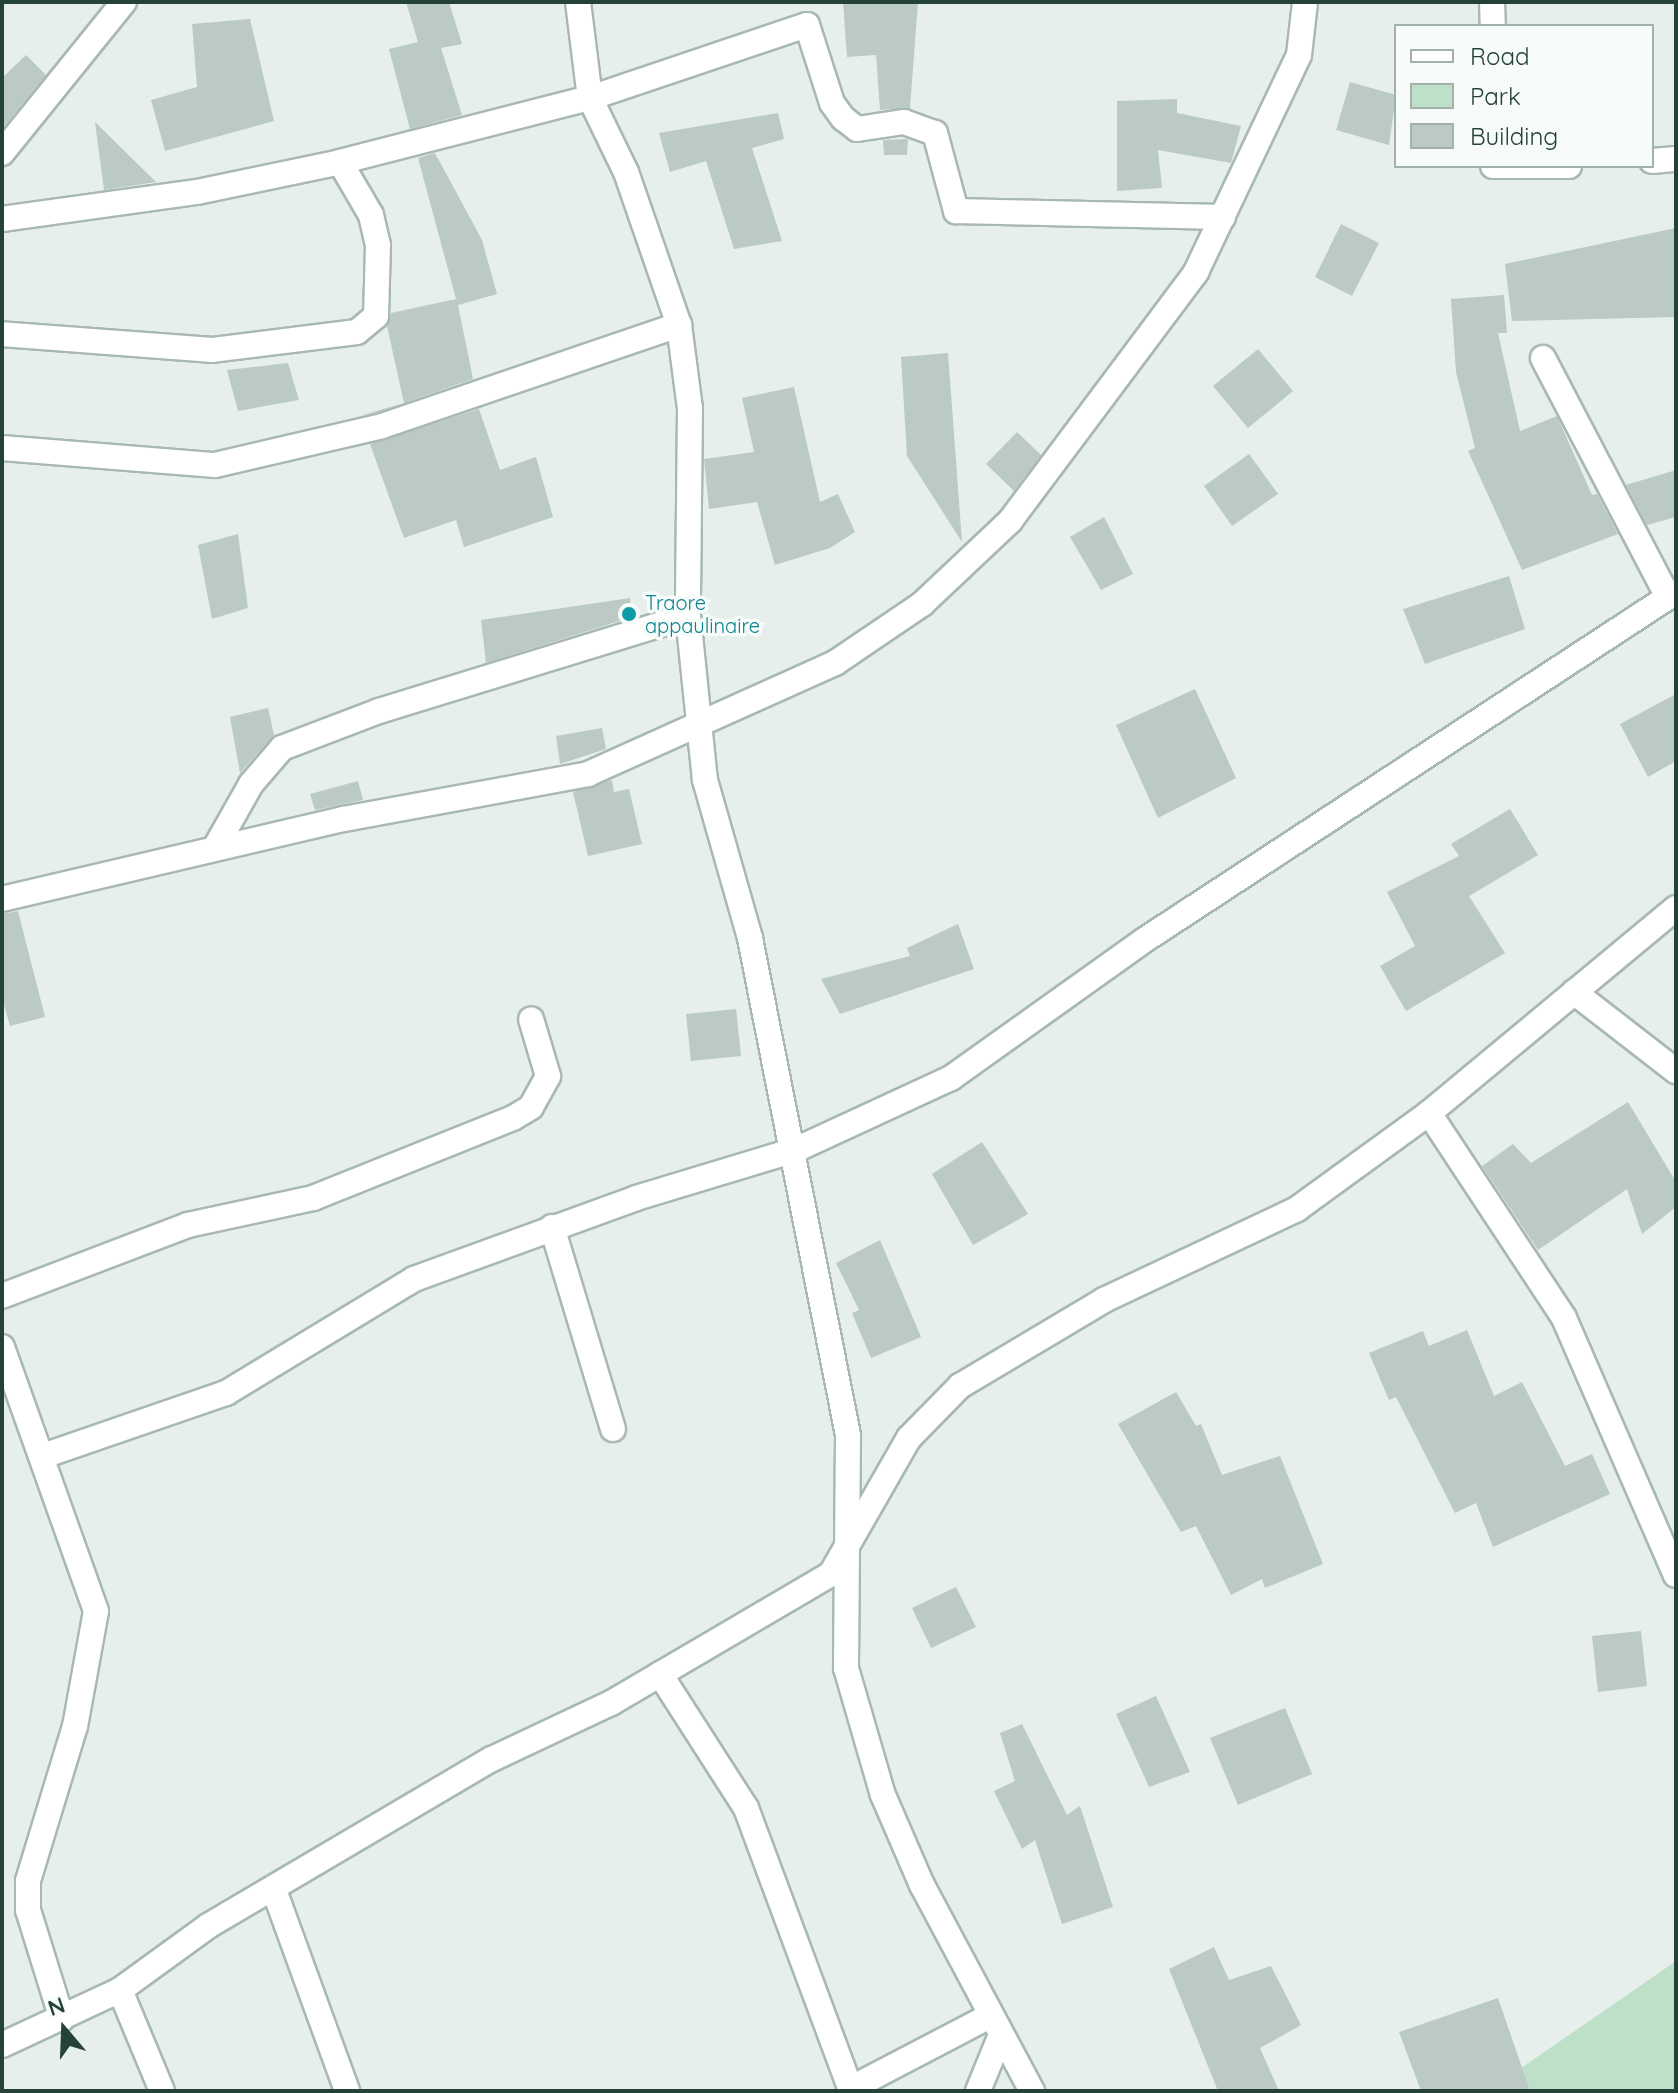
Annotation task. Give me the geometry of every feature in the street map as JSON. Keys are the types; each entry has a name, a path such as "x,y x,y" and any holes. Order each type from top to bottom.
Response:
{"street":[{"path":"2,153 124,2"},
{"path":"578,2 590,98 626,172 679,325 690,408 688,616 698,729 705,780 750,938 795,1150 848,1435 851,1540 846,1668 889,1808 994,2027 1032,2091"},
{"path":"2,899 215,848 588,774 698,729 860,646 922,604 1010,521 1187,285 1223,217 1299,55 1305,2"},
{"path":"1492,2 1493,24"},
{"path":"2,219 197,192 340,162 590,98 809,14 832,103 843,118 857,129 904,122 935,133 956,211 1223,217"},
{"path":"1654,161 1676,159"},
{"path":"2,334 213,350 357,332 376,316 378,245 371,215 340,162"},
{"path":"2,448 215,465 396,422 679,325"},
{"path":"43,1456 226,1393 414,1279 552,1227 795,1150 951,1078 1143,941 1672,595 1543,358"},
{"path":"215,848 257,774 282,748 379,711 688,616"},
{"path":"2,2045 120,1990 208,1926 274,1890 492,1759 660,1674 831,1574 909,1438 960,1386 1104,1300 1297,1209 1429,1113 1676,908"},
{"path":"1574,992 1676,1071"},
{"path":"2,1296 188,1225 313,1198 513,1118 531,1107 548,1076 531,1019"},
{"path":"1429,1113 1564,1318 1676,1575"},
{"path":"552,1227 613,1429"},
{"path":"2,1347 96,1611 75,1726 28,1881 28,1910 62,2019"},
{"path":"660,1674 746,1808 852,2090 994,2027"},
{"path":"274,1890 347,2091"},
{"path":"120,1990 162,2091"},
{"path":"978,2091 994,2027"}],"green space":[{"path":"1676,1961 1676,2091 1488,2091"}],"building":[{"path":"406,2 449,2 462,44 441,48 462,115 410,129 389,49 418,42"},
{"path":"843,2 918,2 910,108 880,110 876,55 847,57"},
{"path":"250,19 274,121 165,151 151,100 197,87 192,24"},
{"path":"26,55 46,75 2,129 2,78"},
{"path":"1350,82 1394,94 1389,145 1336,130"},
{"path":"1177,99 1177,113 1241,126 1231,163 1158,150 1162,188 1117,191 1117,101"},
{"path":"778,113 784,139 752,148 782,241 734,249 706,161 670,172 659,133"},
{"path":"95,122 156,182 104,190"},
{"path":"908,139 907,155 884,155 883,140"},
{"path":"435,153 482,240 497,294 458,305 473,379 404,403 387,326 391,313 456,299 418,158"},
{"path":"1341,224 1379,243 1352,296 1315,277"},
{"path":"1676,228 1676,317 1512,321 1505,264"},
{"path":"1504,295 1507,333 1498,333 1520,431 1557,416 1592,495 1597,494 1618,534 1522,570 1468,451 1475,448 1456,372 1451,299"},
{"path":"1258,349 1293,391 1248,428 1213,386"},
{"path":"948,353 962,542 907,456 901,357"},
{"path":"288,363 299,400 238,411 227,370"},
{"path":"794,387 820,502 838,494 855,532 830,548 775,565 757,502 709,509 704,459 754,452 742,398"},
{"path":"479,409 500,470 536,457 553,517 464,547 456,520 404,538 370,444"},
{"path":"1017,432 1041,455 1014,491 986,464"},
{"path":"1249,454 1278,494 1232,526 1204,486"},
{"path":"1676,470 1676,517 1647,525 1626,485"},
{"path":"1104,517 1133,574 1101,590 1070,537"},
{"path":"238,534 248,608 212,619 198,545"},
{"path":"1509,576 1525,629 1425,664 1403,609"},
{"path":"630,598 632,617 486,663 481,620"},
{"path":"1195,689 1236,778 1158,818 1116,725"},
{"path":"1676,694 1676,761 1648,777 1620,724"},
{"path":"268,708 274,735 240,773 230,717"},
{"path":"602,728 606,749 560,764 556,736"},
{"path":"612,780 614,792 629,789 642,844 588,856 573,792"},
{"path":"358,781 363,800 315,810 310,794"},
{"path":"1510,809 1538,855 1469,896 1505,953 1406,1011 1380,966 1415,946 1387,892 1459,856 1451,844"},
{"path":"18,911 45,1017 10,1026 2,997 2,914"},
{"path":"958,924 974,969 840,1014 821,979 910,956 907,948"},
{"path":"736,1009 741,1056 691,1061 686,1014"},
{"path":"1628,1102 1676,1182 1676,1207 1642,1234 1627,1189 1538,1250 1482,1166 1513,1144 1531,1163"},
{"path":"982,1142 1028,1214 973,1245 932,1174"},
{"path":"880,1240 921,1337 871,1358 852,1313 859,1310 836,1263"},
{"path":"1467,1330 1494,1396 1522,1382 1565,1466 1592,1454 1610,1494 1493,1547 1476,1503 1455,1513 1396,1397 1389,1400 1369,1353 1423,1331 1429,1346"},
{"path":"1176,1392 1196,1426 1201,1424 1222,1475 1280,1456 1323,1564 1265,1588 1262,1579 1231,1595 1196,1526 1181,1532 1118,1424"},
{"path":"956,1587 976,1627 931,1648 912,1608"},
{"path":"1641,1631 1647,1686 1598,1692 1592,1636"},
{"path":"1156,1696 1190,1772 1149,1787 1116,1714"},
{"path":"1285,1708 1312,1774 1238,1805 1210,1738"},
{"path":"1022,1724 1067,1815 1080,1806 1113,1907 1062,1924 1035,1840 1022,1849 994,1791 1015,1781 1000,1733"},
{"path":"1214,1947 1229,1980 1271,1966 1301,2025 1260,2048 1279,2091 1218,2091 1169,1969"},
{"path":"1498,1998 1530,2091 1421,2091 1399,2032"}],"place":[{"name":"Traore appaulinaire","path":"629,614"}]}
